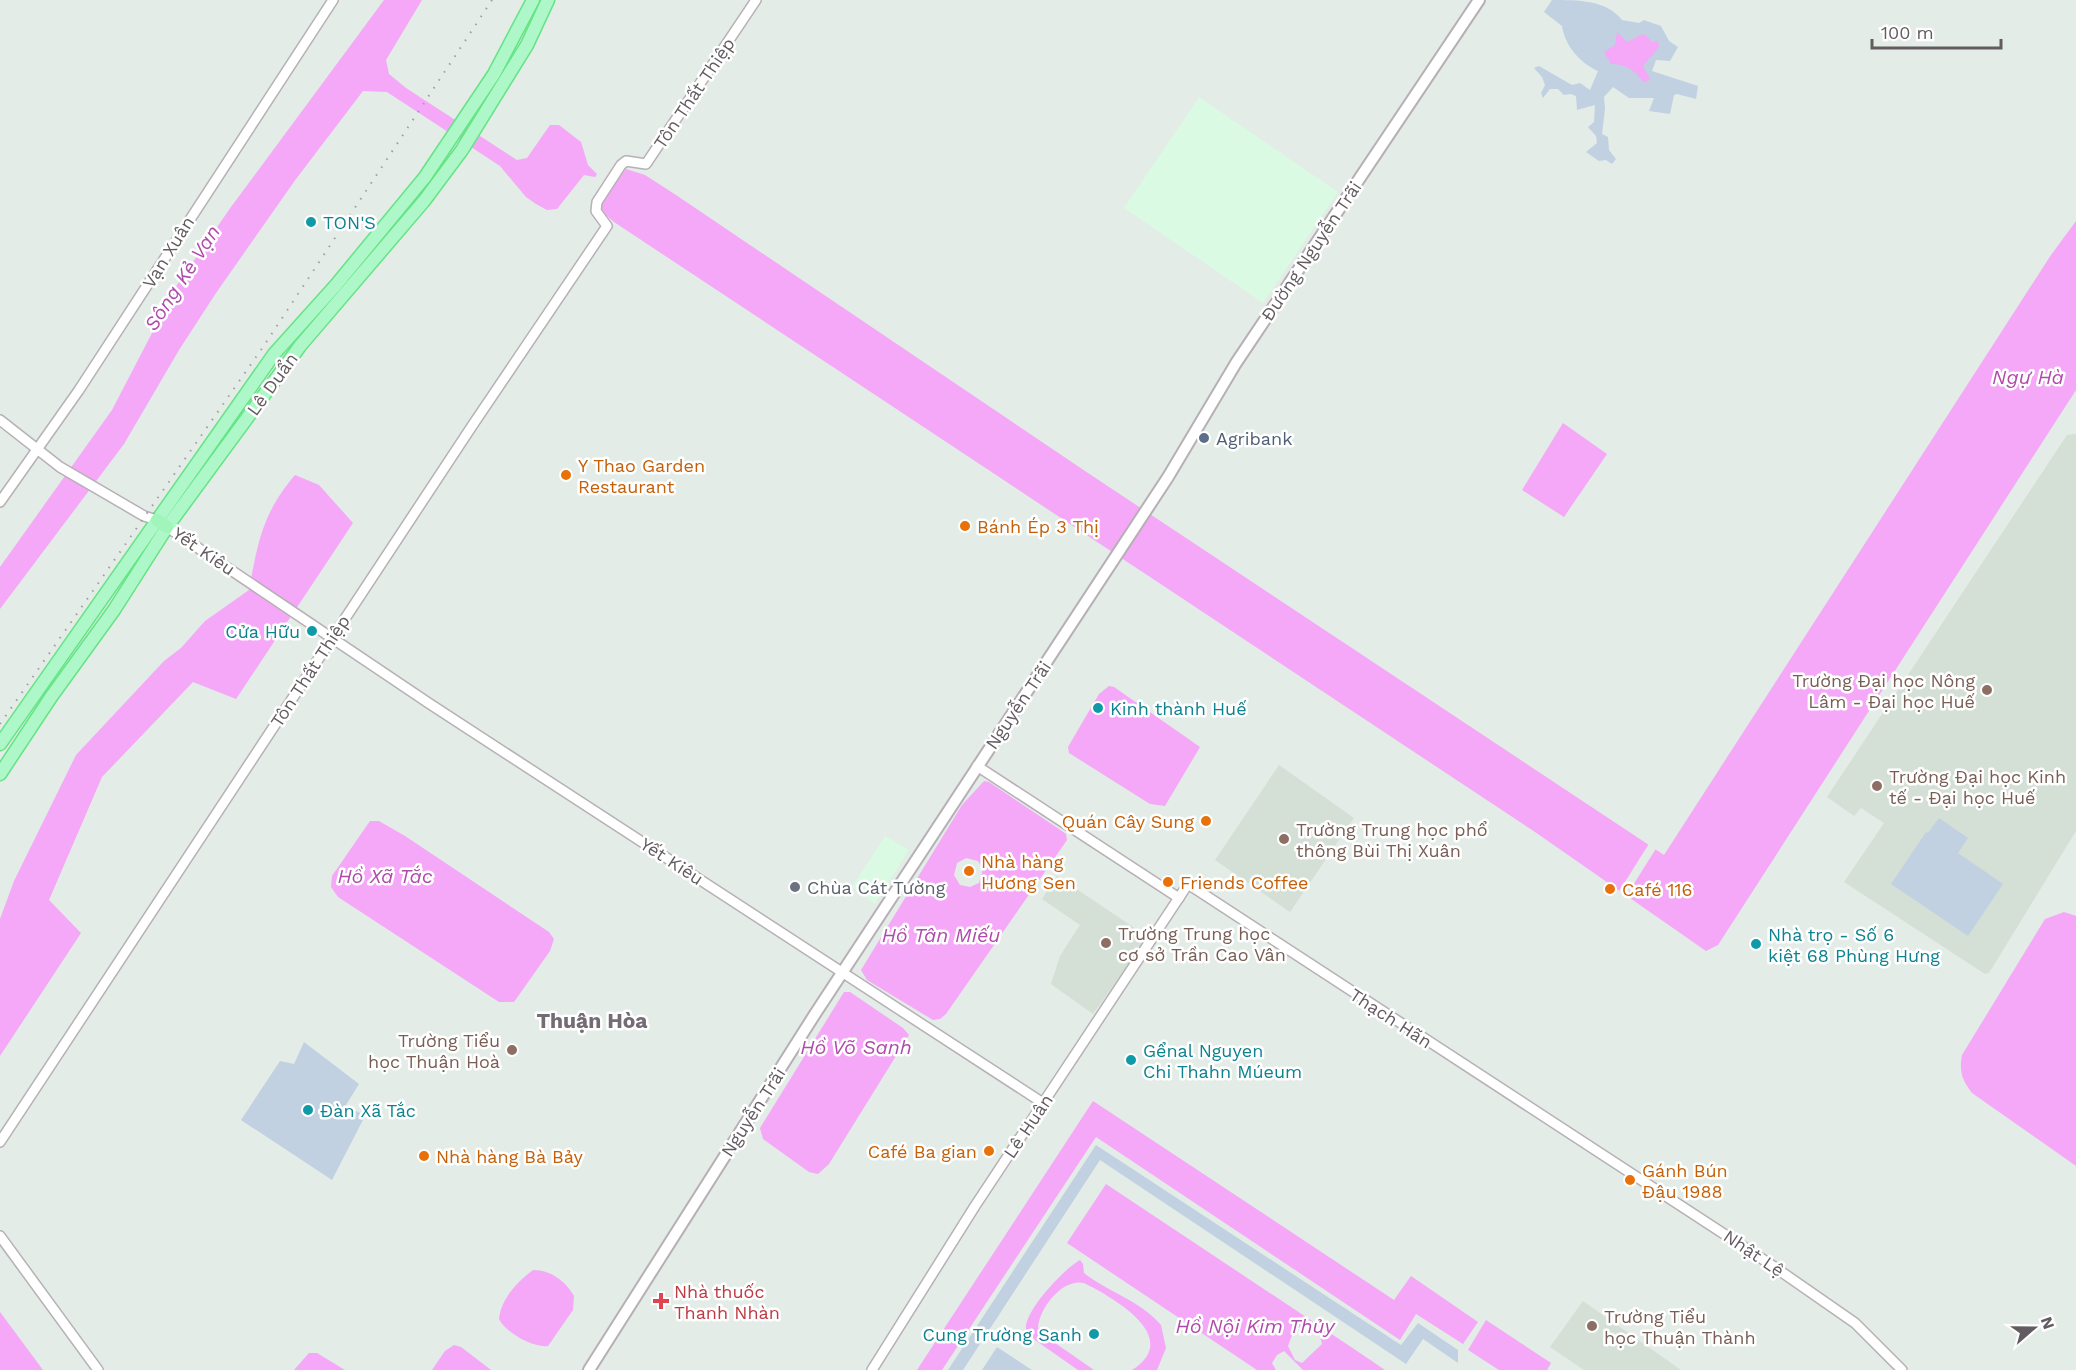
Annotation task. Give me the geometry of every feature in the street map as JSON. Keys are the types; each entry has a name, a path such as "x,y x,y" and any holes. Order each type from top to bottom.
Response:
{"main road":[{"name":"Lê Duẩn","path":"0,774 51,697 114,610 162,523 288,337 384,228 425,177 494,74 533,0"},
{"name":"Lê Duẩn","path":"0,744 162,523 300,346 424,201 462,150 527,45 548,0"},
{"name":"Đường Nguyễn Trãi","path":"1116,555 1149,506 1236,363 1479,0"},
{"path":"288,337 300,346"},
{"name":"Nguyễn Trãi","path":"590,1370 636,1293 1116,555"}],"street":[{"name":"Vạn Xuân","path":"0,502 148,286 205,194 333,0"},
{"name":"Tôn Thất Thiệp","path":"0,1142 607,226 596,211 597,202 621,165 626,161 646,164 756,0"},
{"name":"Yết Kiêu","path":"0,420 60,467 101,493 162,523 332,639 1043,1103"},
{"path":"977,766 1179,898"},
{"name":"Lê Huân","path":"872,1370 1043,1103 1188,885"},
{"name":"Thạch Hãn","path":"1188,885 1596,1149"},
{"name":"Nhật Lệ","path":"1596,1149 1855,1323 1902,1370"},
{"path":"0,1236 98,1370"}],"shaded area":[{"path":"1552,0 1591,2 1608,8 1622,20 1639,23 1644,20 1661,26 1669,41 1678,47 1670,61 1656,60 1652,71 1698,86 1696,99 1677,94 1674,95 1670,114 1649,111 1654,98 1629,98 1613,87 1604,97 1602,134 1608,137 1609,150 1616,159 1612,164 1606,160 1599,161 1586,152 1597,143 1596,136 1588,127 1594,122 1595,105 1577,110 1576,96 1564,95 1558,89 1550,89 1543,98 1541,93 1545,85 1542,77 1534,68 1539,66 1572,85 1580,83 1590,90 1598,71 1574,53 1566,40 1562,26 1544,12"},
{"path":"1199,97 1338,192 1263,303 1124,208"},
{"name":"Trường Đại học Nông Lâm - Đại học Huế","path":"2076,434 2076,831 1989,973 1985,974 1844,882 1884,823 1861,808 1854,816 1827,797 2067,435"},
{"name":"Trường Trung học phổ thông Bùi Thị Xuân","path":"1279,765 1354,818 1290,912 1215,860"},
{"path":"1939,818 1968,838 1958,853 2003,884 1968,936 1891,884 1926,832 1928,833"},
{"path":"885,836 909,850 875,904 852,887"},
{"name":"Trường Trung học cơ sở Trần Cao Vân","path":"1057,876 1148,937 1093,1014 1051,984 1060,956 1080,925 1042,899"},
{"path":"304,1042 359,1084 346,1105 365,1116 332,1180 241,1120 280,1061 294,1064"},
{"path":"1096,1145 1401,1345 1418,1323 1458,1350 1458,1363 1423,1339 1406,1364 1100,1160 963,1370 948,1370"},
{"name":"Trường Tiểu học Thuận Thành","path":"1583,1301 1681,1370 1584,1370 1550,1347"},
{"path":"997,1347 1032,1370 982,1370"}],"water":[{"name":"Sông Kẻ Vạn","path":"384,0 422,0 386,60 389,74 406,88 517,160 527,158 550,125 559,125 581,142 588,165 597,174 595,177 584,175 557,209 547,210 526,197 500,166 387,92 363,91 296,179 216,293 179,350 124,444 0,609 0,567 112,410 177,285 231,207"},
{"path":"1617,32 1627,42 1643,34 1651,42 1658,41 1659,47 1643,66 1650,79 1648,81 1643,82 1637,74 1625,67 1611,64 1604,52 1615,45"},
{"name":"Ngự Hà","path":"626,169 645,175 676,195 1088,473 1664,855 2051,255 2076,221 2076,390 1718,945 1706,951 1535,832 614,222 600,210 600,203"},
{"path":"1563,423 1607,454 1564,517 1522,490"},
{"path":"295,475 319,485 353,523 236,699 193,682 102,777 49,900 81,933 0,1056 0,919 14,881 76,755 205,621 249,590 255,557 268,516"},
{"path":"1109,686 1114,687 1200,747 1165,806 1150,804 1069,753 1068,747 1099,694"},
{"name":"Hồ Tân Miếu","path":"984,781 989,782 1066,834 1067,840 946,1014 940,1019 933,1020 867,980 861,970 962,805","holes":["966,858 978,861 983,869 979,883 970,887 960,885 954,875 957,863"]},
{"name":"Hồ Xã Tắc","path":"370,821 379,821 405,836 549,932 554,939 550,951 514,1002 499,1002 338,897 331,887 332,876"},
{"path":"2064,912 2076,916 2076,1166 1972,1093 1961,1071 1962,1055 2045,919"},
{"name":"Hồ Võ Sanh","path":"844,992 850,992 903,1028 909,1035 829,1164 818,1174 809,1172 763,1139 760,1128"},
{"path":"1093,1101 1394,1300 1411,1276 1478,1322 1463,1344 1416,1314 1400,1340 1096,1137 942,1370 917,1370"},
{"name":"Hồ Nội Kim Thủy","path":"1106,1184 1385,1370 1303,1370 1284,1351 1277,1355 1272,1363 1276,1370 1257,1370 1067,1243","holes":["1307,1323 1320,1335 1322,1344 1302,1363 1295,1360 1288,1346 1294,1330"]},
{"path":"1080,1260 1084,1273 1144,1309 1161,1325 1166,1348 1157,1370 1132,1370 1146,1357 1150,1344 1147,1332 1138,1319 1125,1308 1084,1283 1068,1285 1061,1289 1043,1311 1038,1327 1045,1336 1094,1370 1078,1370 1035,1340 1026,1330 1027,1322 1038,1302 1064,1272"},
{"path":"533,1270 557,1277 574,1296 573,1310 548,1346 535,1345 520,1338 499,1319 503,1305 511,1292"},
{"path":"0,1312 43,1370 0,1370"},
{"path":"1486,1320 1551,1363 1547,1370 1499,1370 1468,1350"},
{"path":"454,1345 461,1347 491,1370 432,1370 445,1351"},
{"path":"309,1353 317,1353 345,1370 294,1370"}],"pier":[{"path":"1650,842 1657,847 1625,898 1618,893"}],"railway":[{"path":"0,724 263,347 492,0"}],"place":[{"name":"TON'S","path":"311,222"},
{"name":"Agribank","path":"1204,438"},
{"name":"Y Thao Garden Restaurant","path":"566,475"},
{"name":"Bánh Ép 3 Thị","path":"965,526"},
{"name":"Cửa Hữu","path":"312,631"},
{"name":"Trường Đại học Nông Lâm - Đại học Huế","path":"1987,690"},
{"name":"Kinh thành Huế","path":"1098,708"},
{"name":"Trường Đại học Kinh tế - Đại học Huế","path":"1877,786"},
{"name":"Quán Cây Sung","path":"1206,821"},
{"name":"Trường Trung học phổ thông Bùi Thị Xuân","path":"1284,839"},
{"name":"Nhà hàng Hương Sen","path":"969,871"},
{"name":"Friends Coffee","path":"1168,882"},
{"name":"Chùa Cát Tường","path":"795,887"},
{"name":"Café 116","path":"1610,889"},
{"name":"Trường Trung học cơ sở Trần Cao Vân","path":"1106,943"},
{"name":"Nhà trọ - Số 6 kiệt 68 Phùng Hưng","path":"1756,944"},
{"name":"Trường Tiểu học Thuận Hoà","path":"512,1050"},
{"name":"Gểnal Nguyen Chi Thahn Múeum","path":"1131,1060"},
{"name":"Đàn Xã Tắc","path":"308,1110"},
{"name":"Café Ba gian","path":"989,1151"},
{"name":"Nhà hàng Bà Bảy","path":"424,1156"},
{"name":"Gánh Bún Đậu 1988","path":"1630,1180"},
{"name":"Nhà thuốc Thanh Nhàn","path":"661,1301"},
{"name":"Trường Tiểu học Thuận Thành","path":"1592,1326"},
{"name":"Cung Trường Sanh","path":"1094,1334"}],"district":[{"name":"Thuận Hòa","path":"592,1020"}]}
